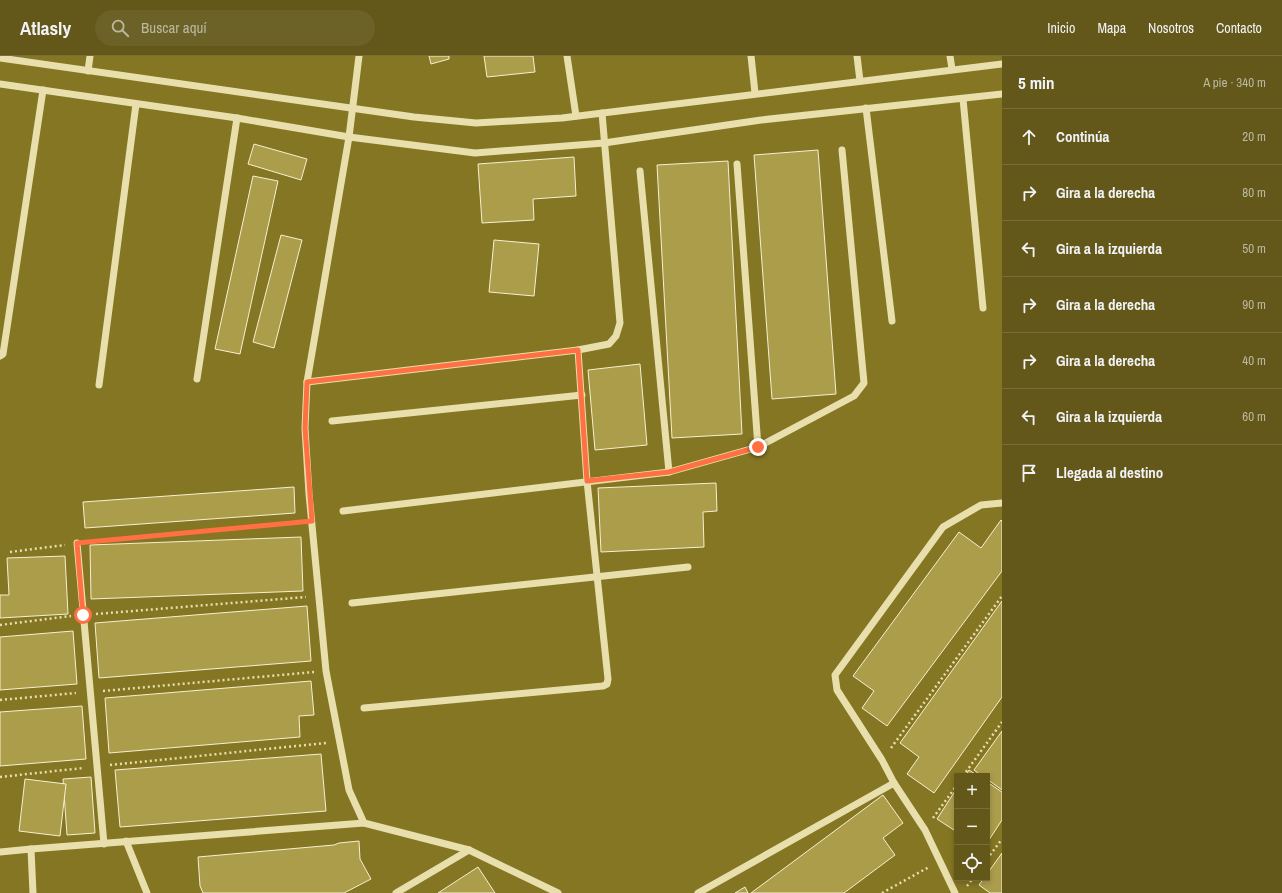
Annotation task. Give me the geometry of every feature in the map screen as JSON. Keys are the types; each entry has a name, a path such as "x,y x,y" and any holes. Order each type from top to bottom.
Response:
{"street":[{"path":"88,71 90,56"},
{"path":"359,56 349,137 307,382 305,428 326,671 349,790 364,823"},
{"path":"567,56 576,116"},
{"path":"750,56 755,93"},
{"path":"857,56 860,81"},
{"path":"950,56 952,69"},
{"path":"0,58 414,117 476,123 576,116 1002,64"},
{"path":"0,84 237,118 349,137 475,153 604,143 761,120 1002,94"},
{"path":"0,356 3,354 42,90"},
{"path":"963,98 983,308"},
{"path":"99,385 136,104"},
{"path":"866,108 892,321"},
{"path":"307,382 578,350 609,344 616,336 620,323 602,113"},
{"path":"197,379 237,118"},
{"path":"343,511 669,472 758,447 854,396 864,383 842,150"},
{"path":"737,164 758,447"},
{"path":"640,171 669,472"},
{"path":"364,708 603,686 607,684 608,679 587,481 578,350"},
{"path":"332,421 582,395"},
{"path":"955,893 925,830 894,784 882,760 837,690 835,675 942,527 982,505 1002,503"},
{"path":"77,543 104,844"},
{"path":"352,603 688,567"},
{"path":"698,893 894,784"},
{"path":"0,852 31,848 104,844 126,841 364,823 469,850 558,893"},
{"path":"126,841 147,893"},
{"path":"31,848 33,893"},
{"path":"396,893 469,850"}],"path":[{"path":"10,552 77,543 312,521"},
{"path":"0,625 83,615 319,596"},
{"path":"882,760 1002,596"},
{"path":"0,700 326,671"},
{"path":"965,773 1002,722"},
{"path":"0,777 339,742"},
{"path":"925,830 954,789"},
{"path":"990,855 1002,839"},
{"path":"882,893 940,861"}],"building":[{"path":"429,56 449,56 449,59 431,64"},
{"path":"484,56 533,56 535,72 487,77"},
{"path":"254,144 307,159 301,180 248,164"},
{"path":"818,150 836,394 772,399 754,155"},
{"path":"574,157 576,196 533,199 534,220 482,223 478,164"},
{"path":"728,161 742,434 672,438 657,165"},
{"path":"253,176 278,181 240,354 215,349"},
{"path":"281,235 302,240 274,348 253,342"},
{"path":"494,240 539,244 534,296 489,292"},
{"path":"640,364 647,445 595,450 588,370"},
{"path":"716,483 717,511 703,512 704,547 601,552 598,488"},
{"path":"294,487 295,513 85,528 83,502"},
{"path":"1001,520 1002,571 887,726 862,708 874,691 853,676 959,532 981,548"},
{"path":"301,537 303,591 91,599 90,545"},
{"path":"65,556 68,614 0,618 0,595 9,595 7,558"},
{"path":"1002,601 1002,697 934,793 907,774 919,757 900,743"},
{"path":"307,606 311,661 99,678 95,623"},
{"path":"73,631 77,684 0,690 0,637"},
{"path":"311,681 314,715 299,716 300,737 109,753 105,698"},
{"path":"82,706 86,759 0,766 0,712"},
{"path":"1002,731 1002,790 990,781 990,773 978,773 974,770"},
{"path":"321,754 326,811 120,827 115,770"},
{"path":"91,777 95,833 67,835 63,779"},
{"path":"25,779 66,784 60,836 19,831"},
{"path":"990,784 1002,792 1002,820 990,838"},
{"path":"954,793 954,830 937,819"},
{"path":"883,795 903,823 883,838 895,855 844,893 751,893"},
{"path":"359,841 360,859 371,879 344,893 203,893 200,886 198,857 334,845"},
{"path":"1002,853 1002,893 990,893 979,885 982,881 990,881 990,870"},
{"path":"478,867 495,893 438,893"},
{"path":"745,887 748,893 735,893"}],"route":[{"path":"83,615 77,543 312,521 305,428 307,382 578,350 587,481 669,472 758,447"}]}
